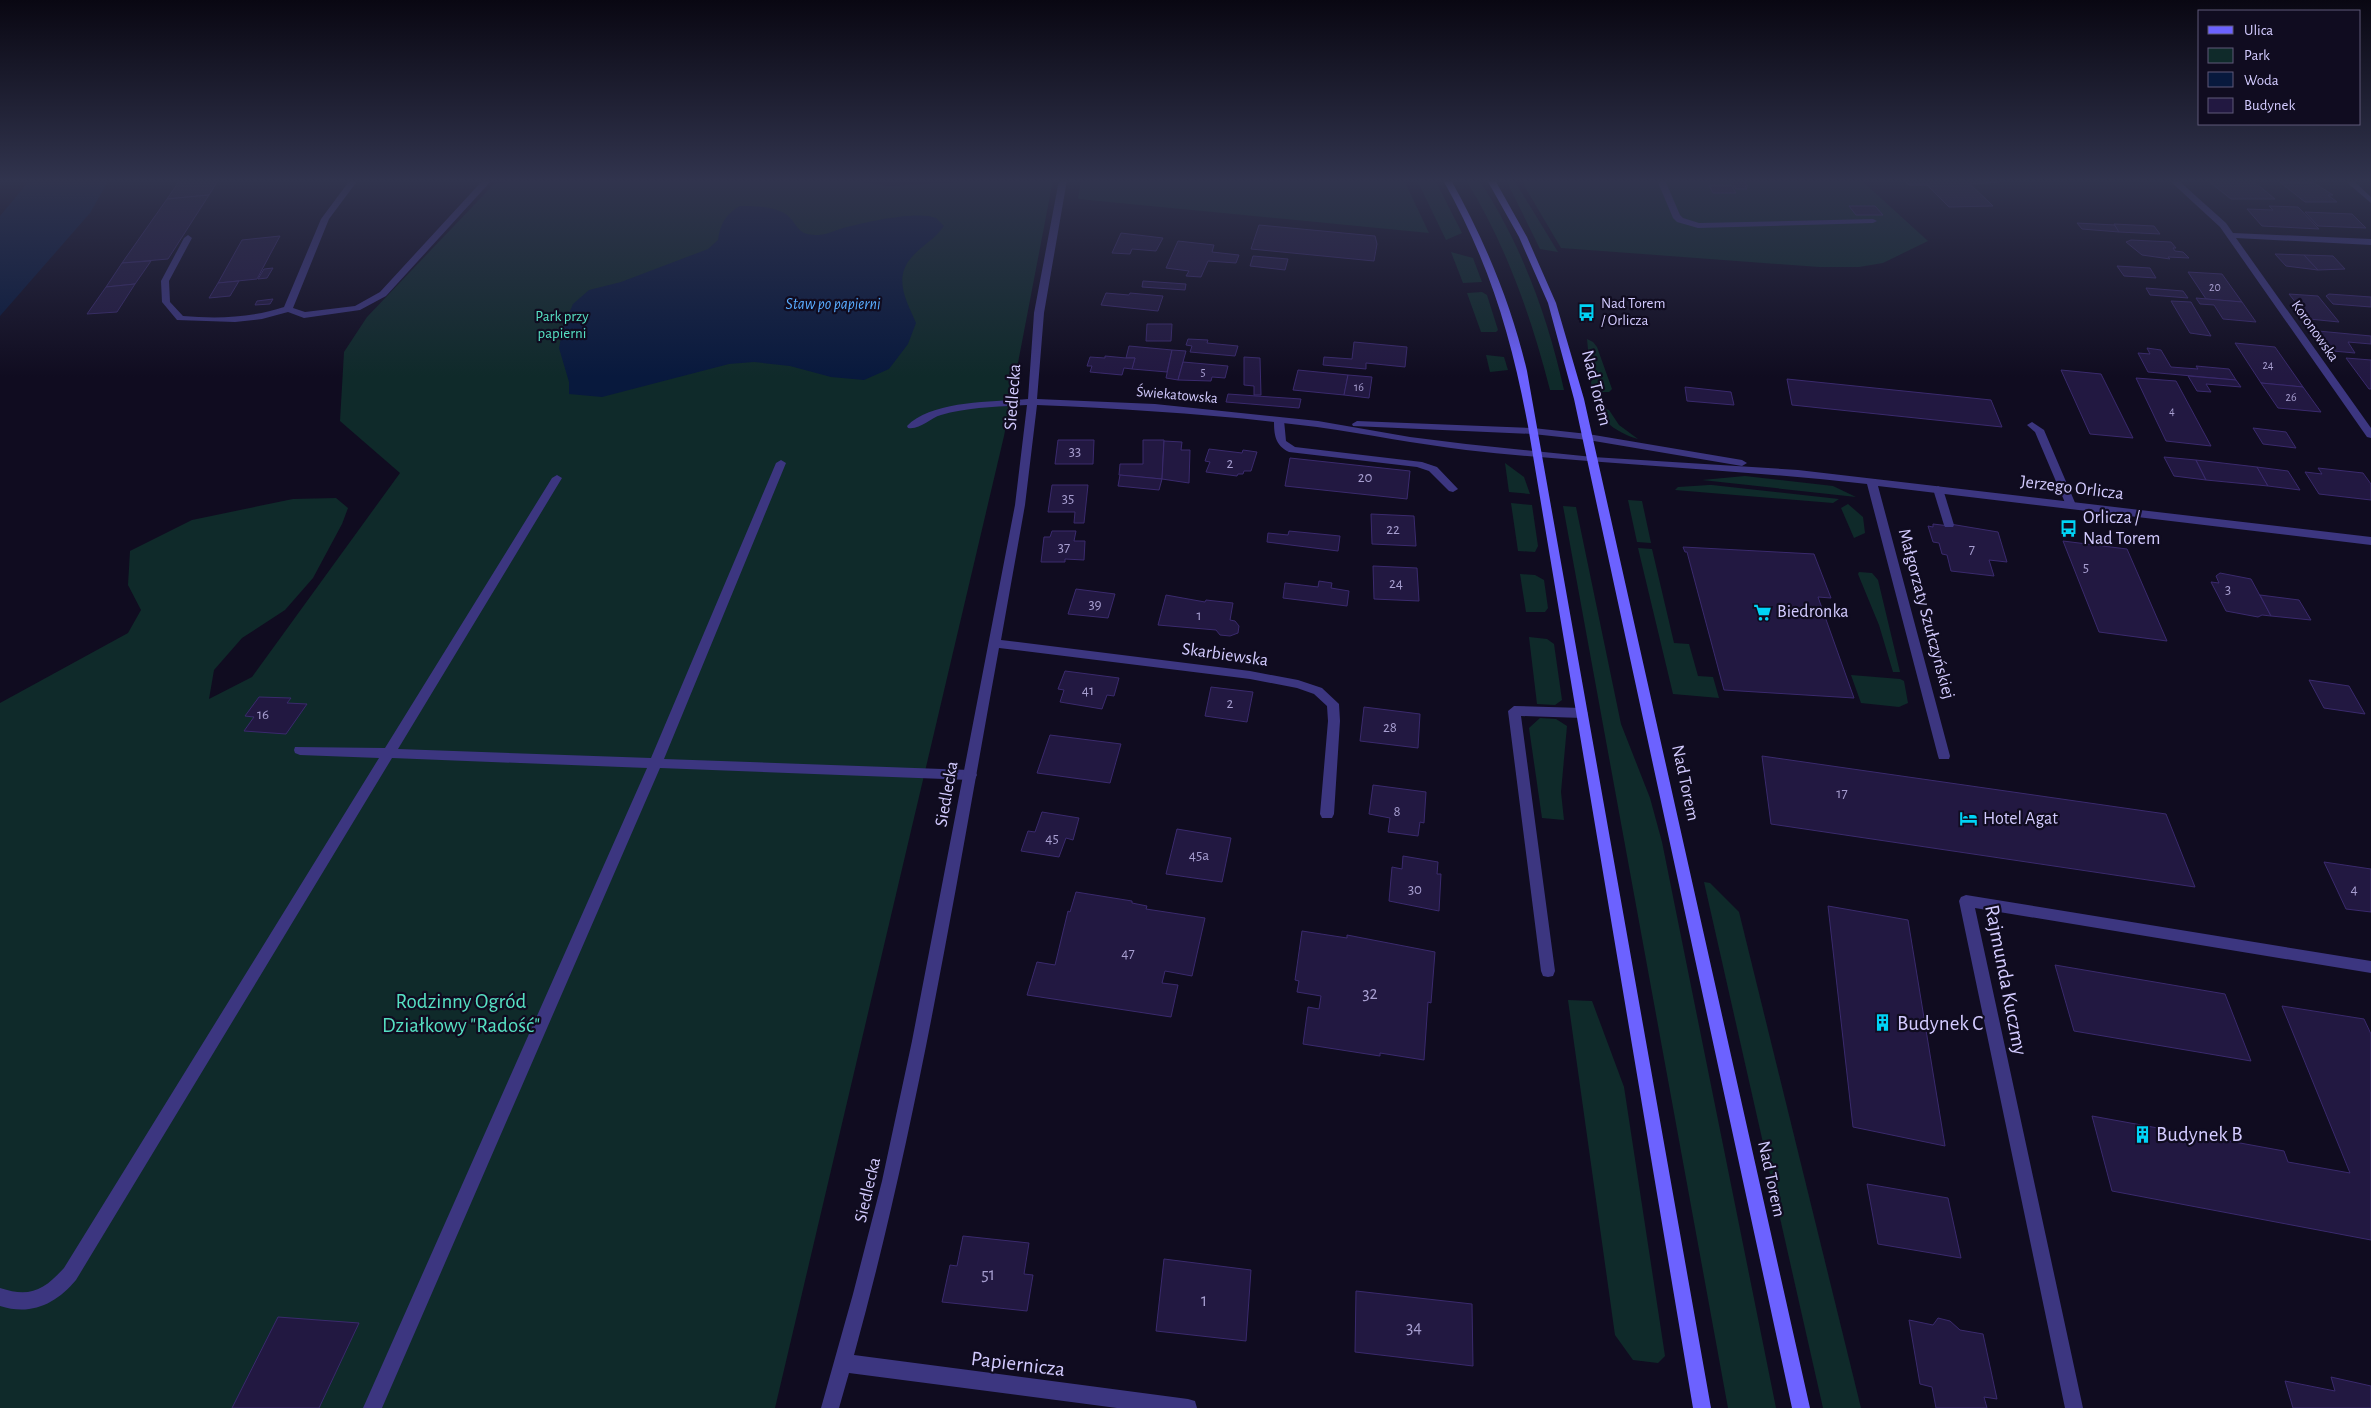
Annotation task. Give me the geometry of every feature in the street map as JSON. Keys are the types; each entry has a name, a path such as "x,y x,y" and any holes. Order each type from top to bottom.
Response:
{"main road":[{"path":"1480,246 1504,305 1518,352 1702,1408"},
{"name":"Nad Torem","path":"1527,246 1552,303 1570,361 1588,437 1801,1408"}],"street":[{"path":"184,246 165,281 166,302 180,318 206,321 267,316 288,310 304,314 318,314 357,308 383,294 427,246"},
{"path":"288,310 314,246"},
{"name":"Siedlecka","path":"830,1408 890,1181 922,1032 1020,505 1032,402 1039,314 1051,246"},
{"name":"Koronowska","path":"2238,246 2371,435"},
{"name":"Świekatowska","path":"912,426 936,413 969,406 1032,402 1155,407 1318,424 1410,440 1537,454"},
{"path":"1279,420 1279,440 1284,447 1293,450 1418,464 1433,469 1453,489"},
{"name":"Świekatowska","path":"1318,424 1409,425 1533,431 1588,437"},
{"path":"2032,425 2040,430 2071,505"},
{"name":"Jerzego Orlicza","path":"1588,437 1798,473 2371,540"},
{"name":"Jerzego Orlicza","path":"1537,454 1593,460 1798,473"},
{"path":"372,1408 655,764 781,463"},
{"path":"0,1297 22,1303 36,1301 59,1288 70,1274 557,478"},
{"name":"Małgorzaty Szułczyńskiej","path":"1872,482 1944,756"},
{"path":"1938,490 1949,525"},
{"name":"Skarbiewska","path":"995,644 1250,675 1298,684 1318,691 1333,704 1334,721 1327,814"},
{"path":"1548,971 1514,711 1582,714"},
{"path":"300,750 970,775"},
{"name":"Rajmunda Kuczmy","path":"2074,1408 1966,901 2371,967"},
{"name":"Papiernicza","path":"843,1364 1188,1408"}],"green space":[{"name":"Rodzinny Ogród Działkowy \"Radość\"","path":"435,246 1040,246 1004,436 775,1408 0,1408 0,703 128,633 141,610 128,585 130,551 192,520 293,499 336,498 348,508 342,524 313,578 285,610 242,638 214,670 209,699 252,677 400,473 340,421 344,352 367,317"},
{"path":"1501,246 1516,246 1541,308 1564,390 1550,390 1526,308"},
{"path":"1538,246 1554,246 1558,252 1540,249"},
{"path":"1560,246 1918,246 1883,263 1859,267 1819,267 1561,248"},
{"path":"1451,252 1473,258 1482,282 1463,283"},
{"path":"1482,292 1487,295 1498,330 1496,332 1481,332 1467,293"},
{"path":"1587,339 1597,347 1612,389 1609,392 1592,392"},
{"path":"1486,355 1504,357 1508,370 1490,372"},
{"path":"1596,406 1609,410 1619,425 1638,439 1613,427 1603,418"},
{"path":"1505,463 1524,477 1530,494 1509,492"},
{"path":"1745,476 1833,486 1856,497 1702,480"},
{"path":"1709,485 1839,499 1833,503 1675,490 1678,487"},
{"path":"1628,500 1642,501 1651,543 1637,542"},
{"path":"1511,503 1532,505 1538,546 1535,552 1518,551"},
{"path":"1848,504 1863,517 1865,533 1854,538 1841,508"},
{"path":"1563,506 1576,507 1621,724 1650,798 1662,842 1776,1408 1728,1408"},
{"path":"1638,548 1652,549 1674,643 1689,644 1698,676 1713,677 1719,698 1673,694"},
{"path":"1859,572 1872,573 1878,580 1900,672 1893,672 1879,625 1858,574"},
{"path":"1520,574 1535,575 1544,580 1548,608 1545,612 1526,612"},
{"path":"1529,637 1547,639 1554,644 1562,700 1555,705 1537,704"},
{"path":"1851,675 1900,679 1904,681 1908,703 1899,707 1861,703"},
{"path":"1540,718 1556,719 1567,726 1561,792 1564,820 1542,818 1529,728"},
{"path":"1704,882 1710,883 1739,912 1861,1408 1823,1408"},
{"path":"1568,1000 1592,1001 1624,1087 1665,1356 1658,1363 1633,1360 1615,1335"}],"water":[{"path":"0,246 61,246 0,316"},
{"name":"Staw po papierni","path":"712,246 925,246 911,258 903,274 903,290 916,323 908,344 889,369 864,380 831,377 790,366 754,362 729,364 602,397 569,394 569,382 559,348 563,327 573,304 589,290 621,282 708,249"}],"building":[{"path":"134,246 177,246 168,259 122,263"},
{"path":"239,246 275,246 257,279 218,283"},
{"path":"1115,246 1159,246 1156,251 1132,249 1130,254 1112,253"},
{"path":"1176,246 1214,246 1212,252 1239,255 1236,263 1208,261 1201,277 1186,276 1189,271 1166,268"},
{"path":"1252,246 1377,246 1374,261 1251,249"},
{"path":"2131,246 2174,246 2175,251 2183,252 2189,258 2168,257 2170,259 2142,255"},
{"path":"2275,254 2304,255 2318,270 2286,266"},
{"path":"2304,255 2333,256 2345,269 2318,270"},
{"path":"1253,256 1288,259 1285,270 1250,266"},
{"path":"151,261 135,284 106,287 122,263"},
{"path":"2117,266 2150,268 2156,278 2124,276"},
{"path":"273,268 267,278 258,279 264,269"},
{"path":"2188,272 2222,274 2242,302 2206,299"},
{"path":"239,281 230,296 209,298 218,283"},
{"path":"1143,281 1186,284 1185,290 1142,287"},
{"path":"135,284 117,312 87,314 106,287"},
{"path":"2146,288 2183,291 2188,298 2150,295"},
{"path":"1106,293 1163,296 1158,311 1101,305"},
{"path":"2289,294 2318,296 2339,322 2309,319"},
{"path":"2329,294 2371,297 2371,307 2333,304 2326,296"},
{"path":"2196,298 2242,302 2256,322 2223,319 2214,305 2200,304"},
{"path":"273,299 270,304 255,305 257,301"},
{"path":"2171,301 2191,302 2211,336 2190,333"},
{"path":"1147,324 1172,324 1171,341 1146,341"},
{"path":"2318,331 2371,336 2371,344 2348,342 2355,353 2333,351"},
{"path":"1188,339 1208,340 1207,343 1238,346 1235,356 1190,352 1192,346 1186,345"},
{"path":"1354,342 1407,347 1405,367 1366,363 1366,369 1323,365 1324,357 1352,359"},
{"path":"2235,343 2275,347 2303,387 2261,383"},
{"path":"1129,346 1172,350 1167,372 1132,369 1135,358 1126,358"},
{"path":"2147,348 2161,350 2171,367 2198,369 2196,366 2229,369 2236,380 2148,372 2138,353 2150,354"},
{"path":"1172,350 1186,351 1178,380 1166,378"},
{"path":"1105,356 1135,358 1132,369 1124,368 1122,375 1090,372 1092,366 1087,366 1090,357 1105,358"},
{"path":"1244,357 1260,358 1261,395 1254,395 1254,386 1244,385"},
{"path":"2346,358 2371,360 2371,389 2369,389"},
{"path":"1183,362 1228,366 1225,378 1212,377 1211,381 1178,380"},
{"path":"1298,370 1348,375 1344,395 1293,390"},
{"path":"2061,370 2101,374 2133,438 2090,434"},
{"path":"1348,375 1372,377 1369,398 1344,395"},
{"path":"2188,376 2236,380 2241,387 2206,384 2211,392 2197,391"},
{"path":"2136,378 2176,381 2211,446 2166,441"},
{"path":"1787,379 1991,400 2002,427 1792,405"},
{"path":"2261,383 2303,387 2321,412 2278,408"},
{"path":"1685,387 1731,392 1734,405 1687,401"},
{"path":"1228,394 1301,399 1299,408 1226,402"},
{"path":"2253,428 2286,432 2296,448 2263,444"},
{"path":"1058,440 1094,440 1093,464 1055,464"},
{"path":"1143,440 1164,440 1162,479 1119,475 1120,464 1143,464"},
{"path":"1164,441 1182,442 1181,450 1190,450 1189,483 1162,479"},
{"path":"1209,449 1242,453 1243,450 1257,452 1251,471 1244,471 1243,474 1238,474 1237,476 1206,472 1210,462 1205,461"},
{"path":"2164,457 2196,460 2206,480 2174,476"},
{"path":"1290,458 1410,471 1407,499 1285,486"},
{"path":"2196,460 2257,467 2268,486 2206,480"},
{"path":"2257,467 2288,471 2300,490 2268,486"},
{"path":"2318,468 2363,473 2371,484 2371,500 2319,494 2305,472 2322,474"},
{"path":"1120,475 1162,479 1159,490 1118,486"},
{"path":"1052,485 1088,485 1084,523 1074,523 1075,512 1048,512"},
{"path":"1371,514 1414,516 1416,546 1372,544"},
{"path":"1933,524 1950,526 1950,524 1998,532 2007,562 1989,560 1994,576 1951,571 1947,555 1942,554 1939,543 1933,542 1928,526 1933,527"},
{"path":"1052,531 1076,531 1074,541 1085,541 1084,560 1065,559 1065,562 1041,562 1044,537 1050,537"},
{"path":"1289,531 1340,536 1338,551 1267,542 1268,533 1288,535"},
{"path":"2063,541 2127,549 2167,641 2099,632"},
{"name":"Biedronka","path":"1683,547 1814,554 1831,598 1818,597 1854,698 1724,690 1687,552 1685,552"},
{"path":"1373,566 1417,568 1419,601 1374,599"},
{"path":"2220,573 2251,579 2271,616 2262,615 2258,617 2226,611 2211,582 2219,583 2216,576"},
{"path":"1319,581 1332,583 1331,588 1349,591 1347,606 1283,598 1285,583 1318,587"},
{"path":"1076,589 1115,594 1108,618 1068,614"},
{"path":"1166,595 1205,602 1206,600 1233,603 1230,620 1235,621 1239,626 1238,633 1230,636 1220,635 1216,630 1158,625"},
{"path":"2260,595 2299,600 2311,620 2271,616"},
{"path":"1065,671 1119,678 1114,696 1107,695 1102,709 1060,702 1064,690 1058,689"},
{"path":"2309,680 2349,686 2365,714 2324,708"},
{"path":"1211,687 1253,692 1247,722 1205,716"},
{"path":"259,697 291,698 287,703 307,704 286,734 244,731 254,717 245,716"},
{"path":"1364,707 1420,714 1418,748 1360,741"},
{"path":"1050,735 1121,744 1110,783 1037,773"},
{"name":"Hotel Agat","path":"1762,756 2166,814 2195,887 1771,824"},
{"path":"1373,785 1426,792 1424,823 1420,822 1418,836 1388,832 1390,818 1369,814"},
{"path":"1042,812 1079,818 1073,840 1066,838 1059,857 1021,851 1028,831 1035,832"},
{"path":"1177,829 1231,838 1222,882 1166,874"},
{"path":"1403,856 1438,862 1437,874 1441,874 1439,911 1389,901 1392,867 1402,869"},
{"path":"2324,862 2371,869 2371,912 2346,909"},
{"path":"1076,892 1132,901 1132,903 1147,906 1146,909 1205,918 1192,976 1165,971 1162,983 1178,985 1171,1017 1027,995 1037,962 1055,965 1068,911 1070,912"},
{"name":"Budynek C","path":"1828,906 1908,920 1945,1146 1853,1127"},
{"path":"1302,931 1347,938 1347,935 1435,952 1431,1003 1428,1002 1424,1060 1380,1053 1380,1056 1303,1044 1308,1007 1319,1009 1321,996 1297,992 1299,981 1295,980"},
{"path":"2055,965 2225,994 2251,1061 2074,1031"},
{"name":"Budynek B","path":"2282,1006 2364,1019 2371,1034 2371,1240 2112,1191 2092,1116 2284,1151 2288,1162 2350,1173"},
{"path":"1867,1184 1948,1198 1961,1258 1878,1244"},
{"path":"963,1236 1029,1243 1024,1274 1033,1275 1027,1311 942,1302 950,1265 957,1266"},
{"path":"1164,1259 1251,1270 1246,1341 1156,1331"},
{"path":"1356,1291 1472,1304 1473,1366 1355,1352"},
{"path":"278,1317 359,1323 319,1408 232,1408"},
{"path":"1938,1318 1950,1321 1960,1330 1983,1334 1997,1399 1984,1397 1987,1408 1936,1408 1932,1387 1920,1384 1909,1320 1933,1325"},
{"path":"2331,1377 2371,1386 2371,1408 2293,1408 2285,1381 2335,1391"}],"place":[{"name":"Nad Torem / Orlicza","path":"1587,312"},
{"name":"Orlicza / Nad Torem","path":"2069,528"},
{"name":"Biedronka","path":"1763,612"},
{"name":"Hotel Agat","path":"1969,819"},
{"name":"Budynek C","path":"1883,1023"},
{"name":"Budynek B","path":"2142,1134"}],"park label":[{"name":"Park przy papierni","path":"562,324"}]}
